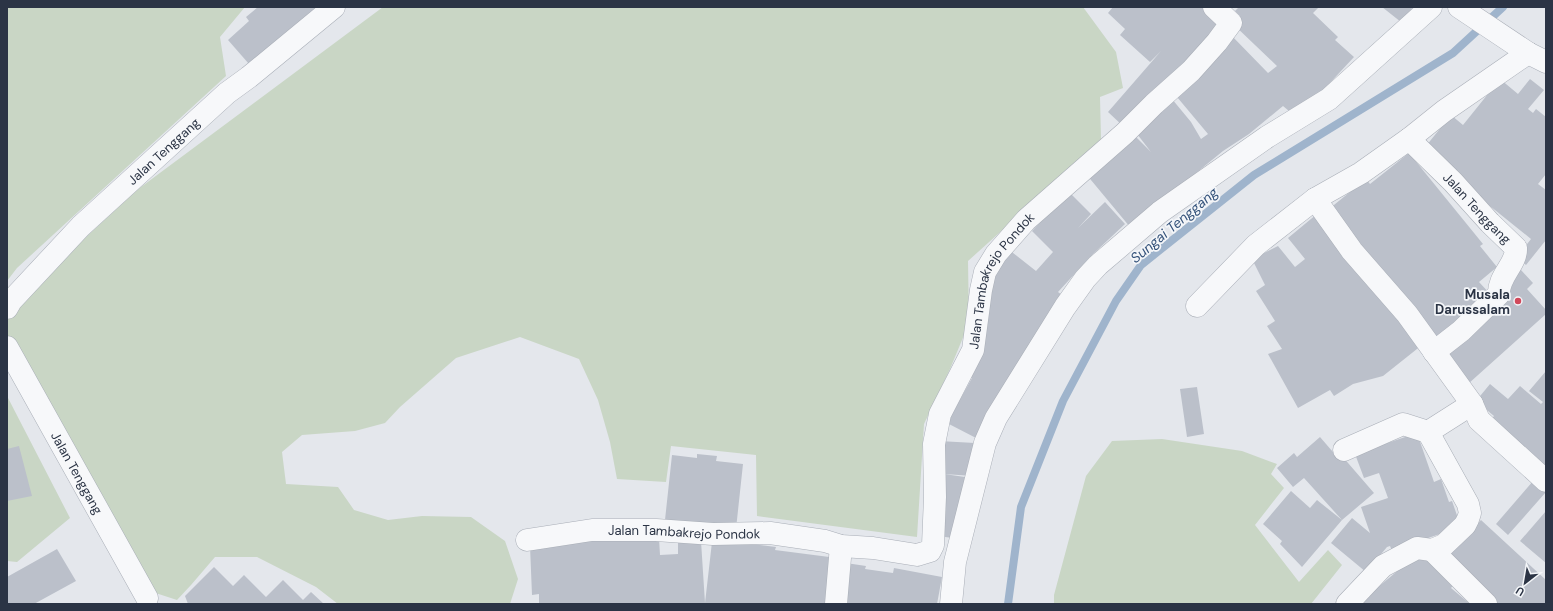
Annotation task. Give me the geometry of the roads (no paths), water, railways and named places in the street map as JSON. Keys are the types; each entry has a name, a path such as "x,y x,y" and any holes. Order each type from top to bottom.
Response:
{"street":[{"name":"Jalan Tenggang","path":"7,308 16,295 86,220 227,92 249,77 334,7"},
{"name":"Jalan Tambakrejo Pondok","path":"527,540 592,530 656,530 713,534 770,533 841,546 873,548 917,555 930,551 933,545 934,444 940,414 973,350 980,290 985,272 996,254 1026,220 1125,133 1190,71 1217,42 1231,23 1214,7"},
{"path":"951,604 956,556 984,443 990,429 1010,394 1085,278 1160,212 1261,142 1316,108 1334,94 1431,7"},
{"path":"1197,306 1256,245 1315,199 1361,173 1409,139 1444,111 1530,53 1459,7"},
{"name":"Jalan Tenggang","path":"1409,139 1454,182 1490,223 1516,248 1514,257 1499,286 1499,294 1461,331 1434,352"},
{"path":"1315,199 1352,251 1406,314 1472,404 1479,420 1546,481"},
{"name":"Jalan Tenggang","path":"7,348 146,602"},
{"path":"1428,432 1472,404"},
{"path":"1344,450 1403,424 1428,432 1468,504 1470,513 1465,525 1444,545 1432,550 1417,548 1383,566 1347,604"},
{"path":"836,604 841,546"},
{"path":"1432,550 1486,604"}],"waterway":[{"name":"Sungai Tenggang","path":"1008,604 1021,507 1063,401 1116,301 1141,265 1254,175 1453,53 1503,7"}],"place":[{"name":"Musala Darussalam","path":"1518,301"}]}
